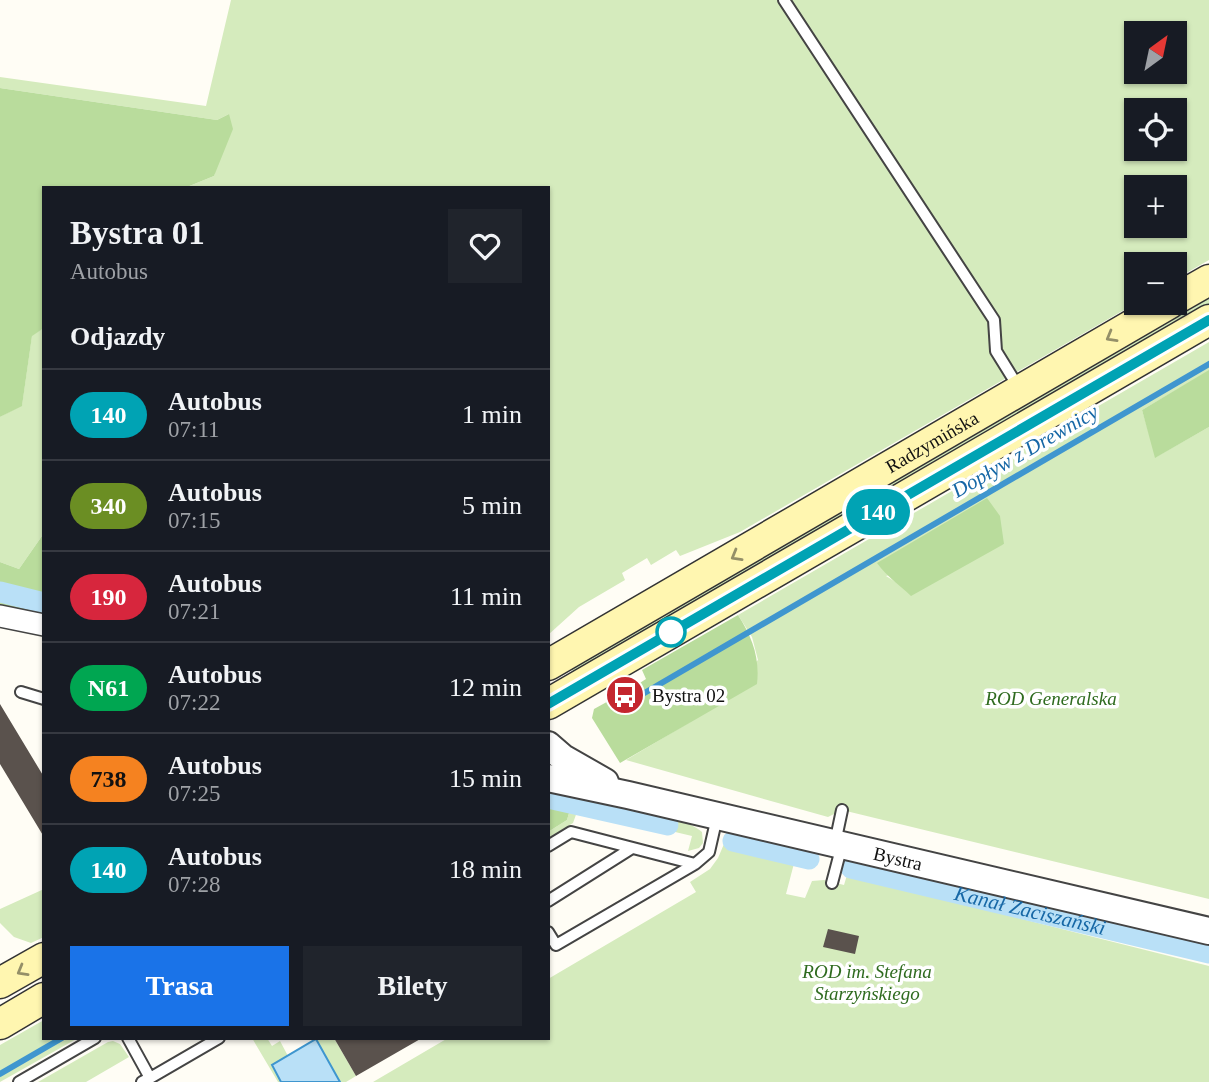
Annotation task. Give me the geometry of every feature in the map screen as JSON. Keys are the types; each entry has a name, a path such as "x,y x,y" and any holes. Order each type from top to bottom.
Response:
{"main road":[{"name":"Radzymińska","path":"1187,292 1209,280"},
{"name":"Radzymińska","path":"550,664 1148,315"},
{"name":"Radzymińska","path":"554,701 1209,320"},
{"path":"0,983 42,959"},
{"path":"0,1024 42,999"}],"street":[{"path":"0,616 42,625"},
{"name":"Bystra","path":"550,738 577,767 628,795"},
{"name":"Bystra","path":"550,779 628,795 1209,931"}],"lane":[{"path":"784,0 994,320 996,351 1021,390"},
{"path":"21,692 42,698"},
{"path":"832,883 842,810"},
{"path":"550,935 556,945 695,864 709,852 717,816"},
{"path":"550,845 571,832 695,864"},
{"path":"550,900 632,848"},
{"path":"19,1082 92,1040"},
{"path":"129,1040 146,1080 216,1040"}],"green space":[{"path":"231,0 1209,0 1209,260 1187,273 1187,252 1124,252 1124,310 740,532 680,556 676,550 651,565 647,558 622,573 625,580 579,607 550,633 550,186 189,186 214,176 229,114 217,120 0,88 0,77 206,106"},
{"path":"0,88 217,120 229,114 233,129 214,176 189,186 42,186 42,329 32,336 22,406 0,417"},
{"path":"1209,295 1209,306 575,675 570,666 1175,315 1187,315 1187,308"},
{"path":"42,329 42,536 19,569 0,562 0,417 22,405 32,335"},
{"name":"ROD Generalska","path":"1209,342 1209,371 1142,410 1156,457 1209,427 1209,899 842,810 828,817 626,760 690,722 758,660 752,637 738,615","holes":["1004,544 899,584 886,576"]},
{"path":"1209,370 1209,427 1155,458 1142,410"},
{"path":"987,498 1000,516 1004,544 911,596 877,563"},
{"path":"42,536 42,618 0,608 0,562 19,569"},
{"path":"738,615 754,648 757,684 620,763 592,718 594,709 614,698 617,703 634,693 632,688 646,679 642,670"},
{"path":"550,785 575,792 567,820 550,831"},
{"path":"575,792 679,820 702,832 703,843 699,848 688,851 692,836 578,809 573,823 550,837 550,831 567,820"},
{"name":"ROD im. Stefana Starzyńskiego","path":"727,837 736,837 797,852 786,894 805,898 812,881 824,880 844,885 847,875 1209,966 1209,1082 373,1082 445,1040 550,1040 550,978 696,892 690,882 710,869"},
{"path":"42,890 42,938 31,943 14,937 0,923 0,909"},
{"path":"42,1021 42,1040 74,1040 0,1082 0,1045"},
{"path":"253,1040 268,1040 272,1046 280,1041 288,1056 272,1066 281,1082 278,1082"},
{"path":"316,1040 335,1040 356,1076 346,1082 340,1082"},
{"path":"108,1042 120,1044 129,1057 86,1082 38,1082"}],"water":[{"path":"317,1040 340,1082 281,1082 272,1065"}],"building":[{"path":"0,704 42,774 42,834 0,764"},
{"path":"828,929 859,936 855,954 823,947"},
{"path":"335,1040 419,1040 356,1076"}],"waterway":[{"name":"Dopływ z Drewnicy","path":"641,695 1209,364"},
{"name":"Kanał Zaciszański","path":"0,592 42,602"},
{"name":"Kanał Zaciszański","path":"550,798 668,825"},
{"path":"733,841 809,859"},
{"name":"Kanał Zaciszański","path":"851,868 1209,953"},
{"path":"0,1074 59,1040"}],"bus line":[{"name":"140","path":"550,703 1209,320"}],"place":[{"name":"Bystra 02","path":"625,695"}]}
